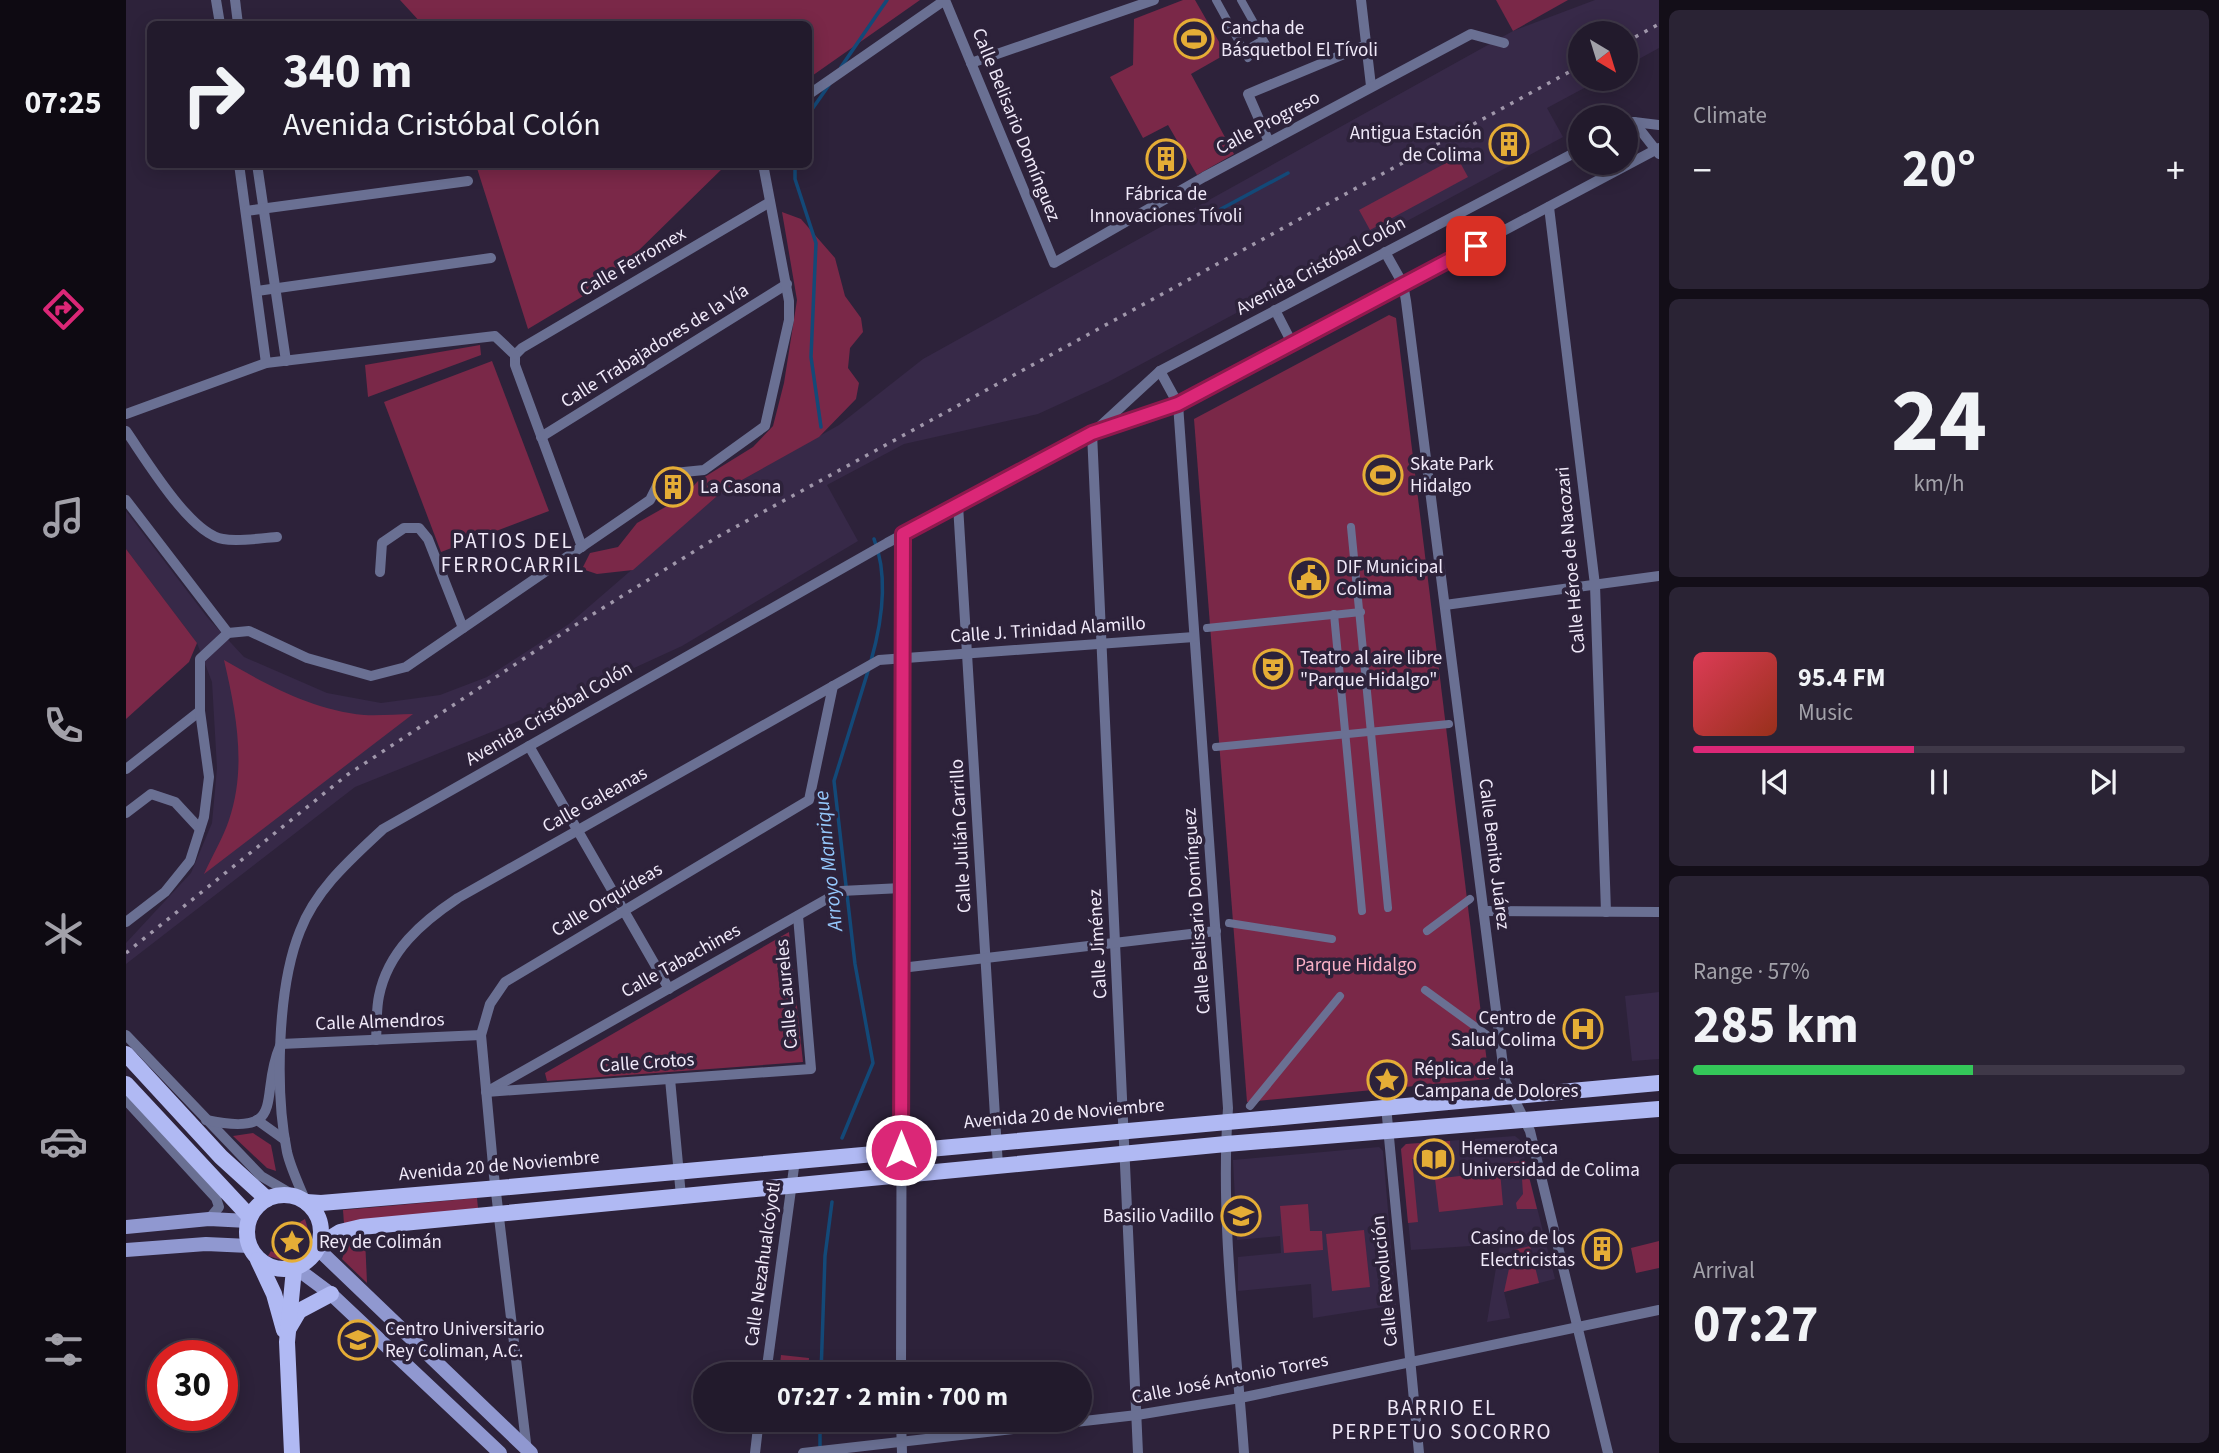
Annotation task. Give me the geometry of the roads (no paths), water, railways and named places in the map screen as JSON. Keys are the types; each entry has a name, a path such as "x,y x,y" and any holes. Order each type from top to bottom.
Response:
{"main road":[{"path":"126,1054 221,1157 267,1199"},
{"name":"Avenida 20 de Noviembre","path":"300,1199 321,1203 1512,1094 1659,1083"},
{"path":"126,1084 249,1219 253,1253 274,1294 288,1336"},
{"path":"292,1453 288,1336 295,1268 340,1232 361,1227 1226,1144 1659,1109"},
{"path":"126,1227 209,1219 249,1219 267,1199 286,1195 300,1199 319,1219 318,1247 528,1452"},
{"path":"126,1250 206,1244 253,1253 271,1268 295,1268 331,1294 500,1453"},
{"path":"288,1336 299,1311 331,1294"}],"street":[{"path":"216,0 220,21"},
{"path":"234,0 238,21"},
{"path":"812,92 946,0"},
{"name":"Calle Belisario Domínguez","path":"946,0 1054,263"},
{"path":"971,63 1154,0"},
{"path":"1216,0 1246,55 1265,44 1241,0"},
{"path":"1361,0 1371,86"},
{"name":"Calle Progreso","path":"1054,263 1269,142 1471,34 1504,43"},
{"path":"1269,142 1248,94 1366,45"},
{"name":"Avenida Cristóbal Colón","path":"1638,124 1659,125"},
{"name":"Avenida Cristóbal Colón","path":"300,1199 285,1140 281,1044 285,984 300,930 331,877 383,829 872,551 1092,433 1178,404 1658,151 1638,132"},
{"name":"Avenida Cristóbal Colón","path":"1092,433 1160,371 1568,156"},
{"path":"240,168 266,363"},
{"path":"258,168 286,361"},
{"path":"126,922 165,892 190,861 200,829 209,776 201,711 200,659 228,633 249,632 307,658 370,676 406,667 650,500 656,486 666,478 684,470 704,470 765,426 789,320 787,284 764,168"},
{"path":"246,211 468,181"},
{"name":"Calle Ferromex","path":"515,355 522,348 770,202"},
{"name":"Calle Héroe de Nacozari","path":"1549,207 1595,585 1606,912"},
{"name":"Calle Benito Juárez","path":"1385,252 1403,284 1505,1081 1525,1121 1608,1453"},
{"path":"257,291 491,258"},
{"name":"Calle Trabajadores de la Vía","path":"541,437 787,284"},
{"path":"1275,310 1292,343"},
{"path":"126,414 266,363 495,336 515,355 515,365 582,547"},
{"name":"Calle Belisario Domínguez","path":"1160,371 1178,404 1216,931 1227,1121 1231,1291 1244,1453"},
{"path":"126,431 167,492 209,535 224,540 277,537"},
{"name":"Calle Jiménez","path":"1092,433 1138,1453"},
{"path":"126,500 228,633"},
{"name":"Calle Julián Carrillo","path":"958,505 998,1166"},
{"path":"380,572 382,543 411,526 424,532 463,628"},
{"path":"1351,527 1388,908"},
{"path":"901,1362 903,534"},
{"path":"1445,605 1659,576"},
{"path":"1207,628 1361,612"},
{"path":"1334,614 1362,911"},
{"name":"Calle J. Trinidad Alamillo","path":"904,658 1194,637"},
{"name":"Calle Galeanas","path":"376,1040 379,996 398,951 422,922 458,898 878,660 904,658"},
{"name":"Calle Orquídeas","path":"528,1452 501,1214 495,1188 481,1035 490,1004 505,982 809,800 833,686"},
{"path":"126,769 201,711"},
{"path":"1216,747 1449,724"},
{"path":"529,746 669,989"},
{"path":"126,813 151,794 175,802 200,829"},
{"name":"Calle Tabachines","path":"486,1092 846,891 902,888"},
{"path":"1427,931 1470,899"},
{"path":"1484,911 1659,912"},
{"name":"Calle Laureles","path":"798,916 811,1069"},
{"path":"1229,923 1332,939"},
{"path":"901,968 1216,931"},
{"path":"1425,990 1487,1035"},
{"path":"1250,1106 1340,996"},
{"path":"126,1035 261,1177 300,1199"},
{"name":"Calle Almendros","path":"281,1044 481,1035"},
{"path":"206,1120 232,1126 257,1120 266,1112 271,1102 272,1064 281,1044"},
{"name":"Calle Crotos","path":"486,1092 811,1069"},
{"path":"670,1079 681,1196"},
{"path":"126,1100 216,1198 219,1207 209,1219"},
{"name":"Calle Revolución","path":"1386,1107 1419,1453"},
{"path":"257,1120 285,1140"},
{"name":"Calle Nezahualcóyotl","path":"768,1362 795,1160"},
{"name":"Calle José Antonio Torres","path":"814,1451 901,1447 1240,1398 1659,1310"},
{"path":"755,1453 757,1432"}],"waterway":[{"name":"Arroyo Manrique","path":"841,67 887,0"},
{"name":"Arroyo Manrique","path":"812,109 829,85"},
{"name":"Arroyo Manrique","path":"795,168 795,179 816,243 811,357 821,427"},
{"path":"1221,209 1288,173"},
{"name":"Arroyo Manrique","path":"871,661 878,631 883,584 874,539"},
{"name":"Arroyo Manrique","path":"842,1138 873,1063 855,964 834,781 869,668"},
{"name":"Arroyo Manrique","path":"821,1362 825,1256 832,1202"},
{"name":"Arroyo Manrique","path":"820,1432 820,1447"}],"railway":[{"path":"1638,35 1659,24"},
{"path":"126,953 347,775 569,629 719,536 1568,73"}],"place":[{"name":"Cancha de Básquetbol El Tívoli","path":"1194,39"},
{"name":"Antigua Estación de Colima","path":"1509,144"},
{"name":"Fábrica de Innovaciones Tívoli","path":"1166,159"},
{"name":"Skate Park Hidalgo","path":"1383,475"},
{"name":"La Casona","path":"673,487"},
{"name":"DIF Municipal Colima","path":"1309,578"},
{"name":"Teatro al aire libre \"Parque Hidalgo\"","path":"1273,669"},
{"name":"Centro de Salud Colima","path":"1583,1029"},
{"name":"Réplica de la Campana de Dolores","path":"1387,1080"},
{"name":"Hemeroteca Universidad de Colima","path":"1434,1159"},
{"name":"Basilio Vadillo","path":"1241,1216"},
{"name":"Rey de Colimán","path":"292,1242"},
{"name":"Casino de los Electricistas","path":"1602,1249"},
{"name":"Centro Universitario Rey Coliman, A.C.","path":"358,1340"}],"district":[{"name":"PATIOS DEL FERROCARRIL","path":"513,553"},
{"name":"BARRIO EL PERPETUO SOCORRO","path":"1442,1420"}],"park label":[{"name":"Parque Hidalgo","path":"1356,965"}]}
